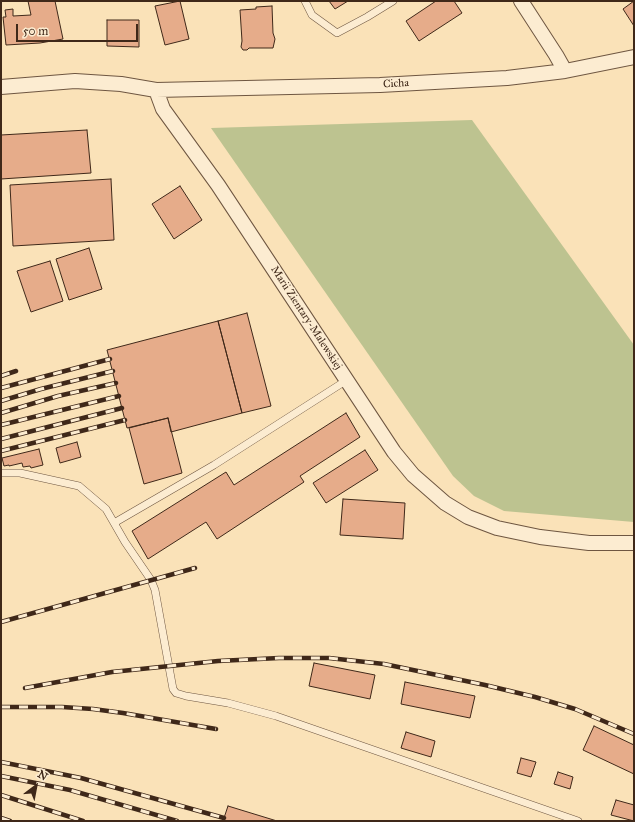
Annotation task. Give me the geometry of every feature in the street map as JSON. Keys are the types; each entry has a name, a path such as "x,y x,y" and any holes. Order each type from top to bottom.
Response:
{"street":[{"path":"521,1 565,71"},
{"name":"Cicha","path":"156,90 380,85 507,78 565,71 634,57"},
{"path":"1,86 75,81 121,84 156,90"},
{"name":"Marii Zientary-Malewskiej","path":"156,90 163,109 218,185 394,452 413,475 444,503 468,517 497,528 540,537 589,543 634,543"}],"lane":[{"path":"305,1 312,15 337,33 393,1"},
{"path":"114,523 214,465 347,380"},
{"path":"1,473 20,473 78,486 106,509 125,542 151,580 155,590 173,689 176,693 228,703 276,716 578,821"}],"green space":[{"path":"472,120 634,345 634,522 504,511 474,496 453,476 211,128"}],"building":[{"path":"28,1 55,1 63,39 40,43 6,45 3,17 6,17 5,10 13,9 13,16 31,15"},
{"path":"180,1 189,39 165,45 155,6"},
{"path":"329,1 348,1 335,9"},
{"path":"436,1 454,1 462,13 419,41 406,21"},
{"path":"634,1 634,26 623,9"},
{"path":"272,6 273,33 275,39 273,48 249,48 247,50 243,50 241,47 240,10"},
{"path":"107,20 139,20 139,47 107,46"},
{"path":"87,130 91,173 1,179 1,135"},
{"path":"111,179 114,240 13,246 10,185"},
{"path":"180,186 202,220 174,239 152,204"},
{"path":"89,248 102,289 69,300 56,259"},
{"path":"50,261 63,301 31,312 17,271"},
{"path":"247,313 271,406 242,413 218,321"},
{"path":"218,321 242,413 171,432 168,418 127,428 107,350"},
{"path":"346,413 360,437 300,476 304,482 217,539 206,522 148,559 132,531 226,472 234,485"},
{"path":"168,418 182,473 144,484 129,428"},
{"path":"77,442 81,457 60,463 56,448"},
{"path":"39,449 43,465 31,468 30,466 23,467 22,463 4,466 2,458"},
{"path":"365,450 378,470 326,503 313,483"},
{"path":"343,499 405,503 403,539 340,535"},
{"path":"314,663 375,675 370,699 309,686"},
{"path":"405,682 475,696 470,718 401,704"},
{"path":"594,726 634,745 634,774 583,750"},
{"path":"406,732 435,741 431,757 401,748"},
{"path":"521,758 536,762 531,777 517,773"},
{"path":"558,772 573,777 570,789 554,784"},
{"path":"616,800 634,805 634,821 611,815"},
{"path":"228,806 277,821 223,821"}],"railway":[{"path":"1,388 110,359"},
{"path":"1,376 16,371"},
{"path":"1,401 41,389 113,371"},
{"path":"1,413 58,396 116,383"},
{"path":"1,425 119,396"},
{"path":"1,439 122,408"},
{"path":"1,451 125,420"},
{"path":"1,622 195,568"},
{"path":"25,688 112,672 218,661 279,658 329,658 384,664 535,697 575,709 634,734"},
{"path":"1,707 62,707 93,709 216,729"},
{"path":"1,762 81,778 224,818"},
{"path":"1,776 70,790 177,821"},
{"path":"1,795 83,821"},
{"path":"1,818 10,821"}]}
